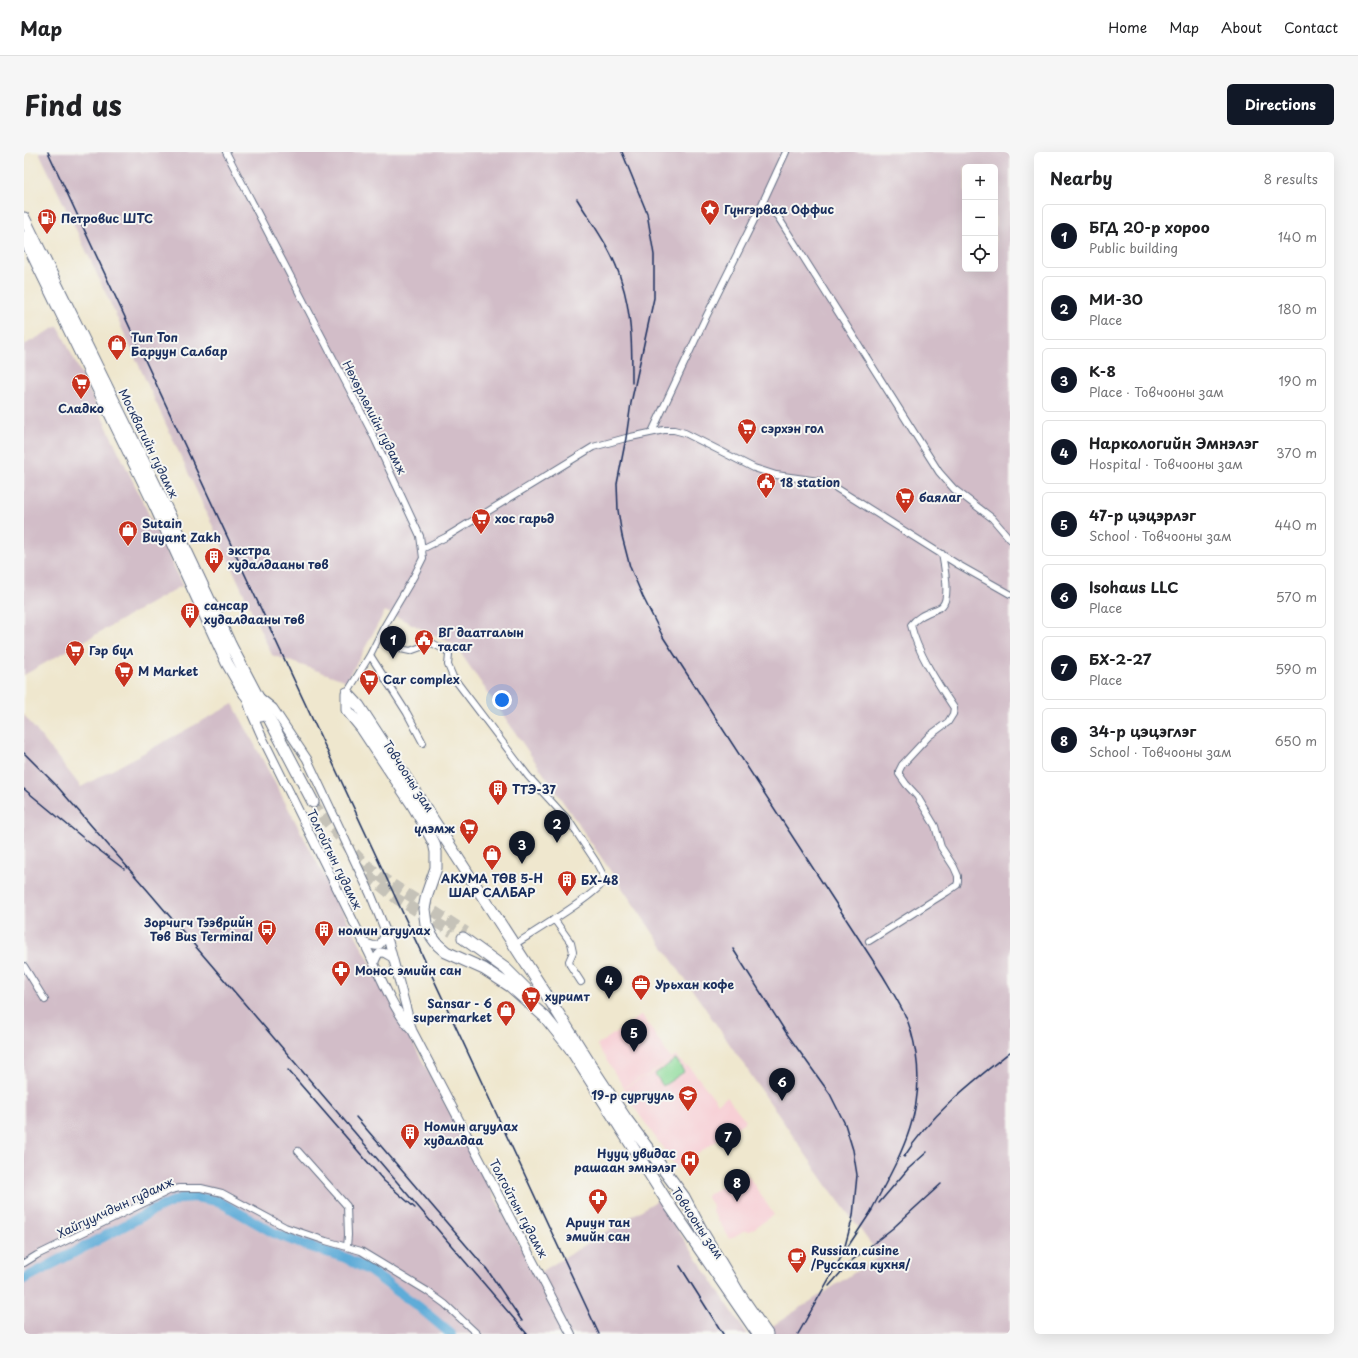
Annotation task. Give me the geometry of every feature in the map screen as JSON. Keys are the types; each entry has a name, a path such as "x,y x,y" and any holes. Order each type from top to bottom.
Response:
{"highway":[{"name":"Москвагийн гудамж","path":"24,218 160,495 231,646 250,680 311,805 258,708 245,694 226,663 155,506 24,237"},
{"name":"Товчооны зам","path":"347,693 347,710 361,727 412,804 426,826 434,843 437,858 436,868 427,894 424,909 426,924 432,937 446,952 484,969 506,983 544,1018 570,1048 670,1206 758,1334"},
{"name":"Товчооны зам","path":"347,693 370,722 622,1112 684,1197 703,1233 740,1295 767,1334"},
{"path":"544,1018 543,1011 537,1000 506,969 465,935 503,957 542,997 550,1001"}],"main road":[{"name":"Толгойтын гудамж","path":"245,694 262,737 363,942 404,1022 412,1030"},
{"name":"Толгойтын гудамж","path":"258,696 273,708 307,759 360,872 386,932 412,1030 572,1334"},
{"path":"363,942 373,946 380,945 386,932"},
{"path":"374,963 377,955 380,953 385,953 393,958"}],"street":[{"name":"Нөхөрлөлийн гудамж","path":"226,152 375,440 420,536 423,558 370,655 347,693"},
{"path":"652,432 786,152"},
{"path":"762,204 778,217 940,472 954,489 992,518 1010,539"},
{"path":"422,548 446,537 593,447 652,432 674,430 685,433 754,468 776,475 819,481 833,486 957,564 1010,594"},
{"path":"869,941 947,892 957,885 958,882 958,876 954,867 941,847 935,826 918,796 906,784 899,774 902,765 925,741 948,722 953,714 954,708 914,639 911,625 914,620 923,614 940,607 945,602 946,586 942,554"},
{"path":"384,627 401,649 410,651 432,643 447,652 449,655 448,665 453,677 528,776 568,821 596,862 605,879 604,883 590,895 514,945"},
{"path":"370,655 407,713 423,743"},
{"path":"554,919 571,943 573,952 569,961 581,982"},
{"path":"24,966 45,1000"},
{"path":"298,1151 347,1206 348,1235 346,1247"},
{"name":"Хайгуулчдын гудамж","path":"24,1263 37,1255 171,1190 180,1188 201,1188 222,1193 285,1227 346,1247 361,1250 427,1291 445,1304 477,1334"}],"shaded area":[{"path":"39,152 1010,152 1010,1334 760,1334 880,1256 826,1184 455,645 385,611 347,681 272,655 90,259"},
{"path":"58,326 183,585 24,675 24,345"},
{"path":"233,704 536,1275 658,1200 747,1334 24,1334 24,715 81,787"},
{"path":"642,1015 671,1059 647,1076 643,1076 624,1088 597,1045"},
{"name":"19-р сургууль","path":"676,1056 686,1067 688,1065 718,1103 727,1097 746,1121 677,1168 622,1090 644,1076 647,1077"},
{"path":"745,1171 774,1215 750,1231 743,1231 730,1239 712,1211 713,1207 706,1196"}],"green space":[{"path":"676,1059 684,1072 663,1086 655,1074"}],"waterway":[{"path":"24,1279 152,1211 181,1198 195,1197 218,1201 274,1233 302,1244 346,1258 370,1271 419,1307 451,1334"}],"tunnel":[{"path":"313,802 322,816 361,860 384,879 466,932"},
{"path":"355,865 397,899 452,932"}],"railway":[{"path":"48,152 599,1334"},
{"path":"622,152 647,213 654,255 654,298 631,403 617,484 618,510 622,536 630,567 663,637 883,976 902,1008 912,1033 918,1077 917,1099 913,1119 898,1158 869,1215"},
{"path":"577,199 608,248 625,292 629,318 632,383"},
{"path":"24,753 56,785 149,892 527,1334"},
{"path":"24,789 87,841 124,869"},
{"path":"733,949 787,1034 830,1094 845,1124 853,1150 857,1175 853,1216 845,1246"},
{"path":"904,1157 926,1127 952,1100 1010,1052"},
{"path":"288,1070 384,1181 415,1208"},
{"path":"356,1117 489,1272"},
{"path":"879,1203 908,1169 927,1152"},
{"path":"829,1286 850,1262 893,1228 941,1184"},
{"path":"798,1334 843,1254 872,1210"},
{"path":"680,1266 723,1334"},
{"path":"486,1268 522,1321"}],"place":[{"name":"Гүнгэрваа Оффис","path":"710,226"},
{"name":"Петровис ШТС","path":"47,235"},
{"name":"Тип Топ Баруун Салбар","path":"117,361"},
{"name":"Сладко","path":"81,400"},
{"name":"сэрхэн гол","path":"747,445"},
{"name":"18 station","path":"766,499"},
{"name":"баялаг","path":"905,514"},
{"name":"хос гарьд","path":"481,535"},
{"name":"Sutain Buyant Zakh","path":"128,547"},
{"name":"экстра худалдааны төв","path":"214,574"},
{"name":"сансар худалдааны төв","path":"190,629"},
{"name":"ВГ даатгалын тасаг","path":"424,656"},
{"name":"БГД 20-р хороо","path":"393,659"},
{"name":"Гэр бүл","path":"75,667"},
{"name":"М Market","path":"124,688"},
{"name":"Car complex","path":"369,696"},
{"name":"ТТЭ-37","path":"498,806"},
{"name":"МИ-30","path":"557,843"},
{"name":"үлэмж","path":"469,845"},
{"name":"К-8","path":"522,864"},
{"name":"АКУМА ТӨВ 5-Н ШАР САЛБАР","path":"492,871"},
{"name":"БХ-48","path":"567,897"},
{"name":"Зорчигч Тээврийн Төв Bus Terminal","path":"267,946"},
{"name":"номин агуулах","path":"324,947"},
{"name":"Монос эмийн сан","path":"341,987"},
{"name":"Наркологийн Эмнэлэг","path":"609,999"},
{"name":"Урьхан кофе","path":"641,1001"},
{"name":"хуримт","path":"531,1013"},
{"name":"Sansar - 6 supermarket","path":"506,1027"},
{"name":"47-р цэцэрлэг","path":"634,1052"},
{"name":"Isohaus LLC","path":"782,1101"},
{"name":"19-р сургууль","path":"688,1112"},
{"name":"Номин агуулах худалдаа","path":"410,1150"},
{"name":"БХ-2-27","path":"728,1156"},
{"name":"Нууц увидас рашаан эмнэлэг","path":"690,1177"},
{"name":"34-р цэцэглэг","path":"737,1202"},
{"name":"Ариун тан эмийн сан","path":"598,1215"},
{"name":"Russian cusine /Русская кухня/","path":"797,1274"}]}
